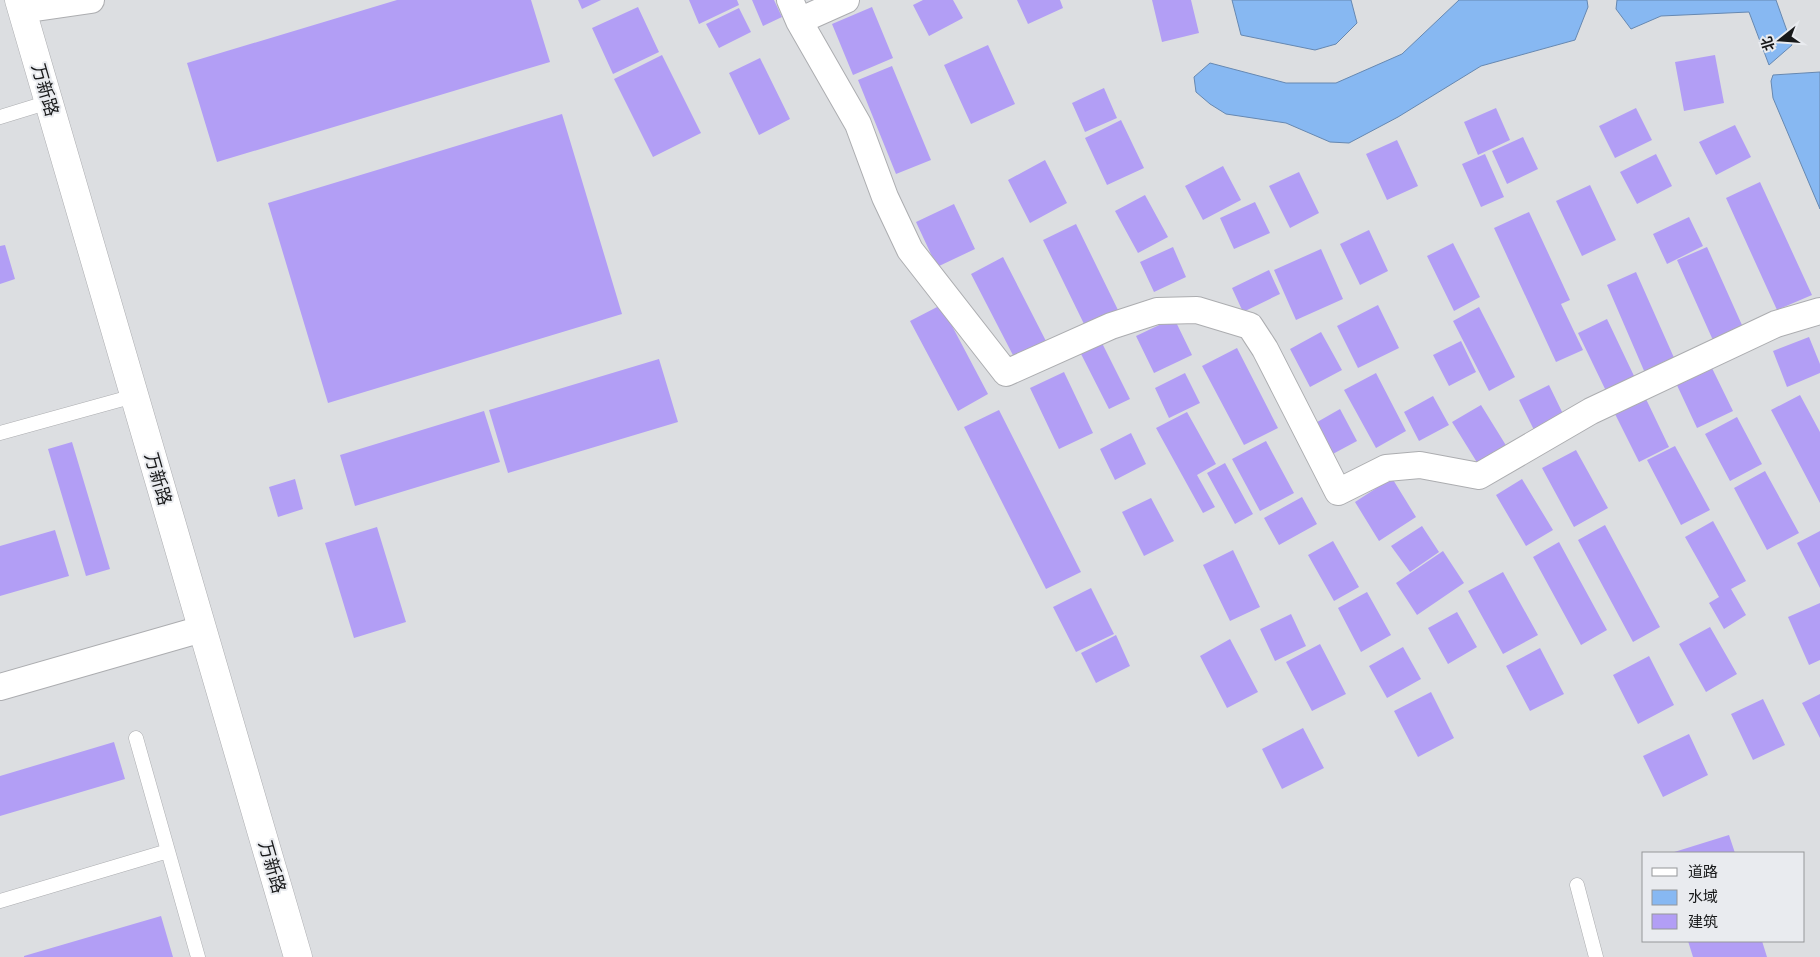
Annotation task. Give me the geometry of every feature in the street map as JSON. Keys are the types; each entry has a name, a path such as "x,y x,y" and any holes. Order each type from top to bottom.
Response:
{"street":[{"path":"21,5 91,0"},
{"path":"846,0 795,11 858,124 885,197 910,250 1006,373 1111,326 1157,311 1198,310 1250,326 1265,349 1338,492 1386,468 1420,465 1479,476 1591,411 1776,324 1820,311"},
{"name":"万新路","path":"21,5 298,957"},
{"path":"0,687 202,628"}],"lane":[{"path":"0,117 49,102"},
{"path":"0,433 134,396"},
{"path":"136,738 198,957"},
{"path":"0,901 168,852"},
{"path":"1577,885 1596,957"}],"water":[{"path":"1232,0 1351,0 1357,23 1336,44 1315,50 1241,35"},
{"path":"1459,0 1587,0 1588,7 1575,40 1481,66 1398,117 1349,143 1330,142 1286,123 1226,114 1196,92 1194,77 1210,63 1286,83 1336,83 1402,54"},
{"path":"1617,0 1776,0 1792,45 1769,65 1749,12 1661,16 1631,29 1616,9"},
{"path":"1820,72 1820,209 1773,98 1771,81 1773,75"}],"building":[{"path":"397,0 531,0 550,62 217,162 187,63"},
{"path":"578,0 601,0 582,9"},
{"path":"689,0 737,0 739,5 699,24"},
{"path":"752,0 774,0 782,17 763,26"},
{"path":"923,0 953,0 963,18 929,36 913,5"},
{"path":"1017,0 1060,0 1063,8 1028,24"},
{"path":"1152,0 1191,0 1199,33 1162,42"},
{"path":"638,7 659,52 613,74 592,28"},
{"path":"872,7 893,58 853,75 832,24"},
{"path":"739,8 751,32 719,48 706,24"},
{"path":"988,45 1015,104 971,124 944,65"},
{"path":"662,55 701,133 653,157 614,79"},
{"path":"1715,55 1724,103 1684,111 1675,62"},
{"path":"760,58 790,119 759,135 729,73"},
{"path":"892,66 931,160 896,174 858,80"},
{"path":"1104,88 1117,118 1085,132 1072,103"},
{"path":"1496,108 1510,140 1478,155 1464,122"},
{"path":"1636,108 1652,140 1615,158 1599,126"},
{"path":"562,114 622,314 328,403 268,203"},
{"path":"1121,120 1144,168 1107,185 1085,138"},
{"path":"1735,125 1751,157 1716,175 1699,142"},
{"path":"1523,137 1538,169 1507,184 1492,151"},
{"path":"1397,140 1418,186 1387,200 1366,154"},
{"path":"1485,154 1504,197 1481,207 1462,164"},
{"path":"1656,154 1672,186 1637,204 1620,172"},
{"path":"1045,160 1067,203 1030,223 1008,180"},
{"path":"1223,166 1241,200 1203,220 1185,186"},
{"path":"1299,172 1319,213 1290,228 1269,186"},
{"path":"1760,182 1812,295 1777,310 1726,198"},
{"path":"1590,185 1616,240 1582,256 1556,201"},
{"path":"1145,195 1168,237 1138,253 1115,211"},
{"path":"1255,202 1270,233 1234,249 1220,218"},
{"path":"954,204 975,249 937,267 916,222"},
{"path":"1529,212 1570,300 1561,304 1583,350 1556,362 1494,228"},
{"path":"1689,217 1703,246 1667,264 1653,234"},
{"path":"1076,224 1118,310 1085,326 1043,240"},
{"path":"1369,230 1388,271 1360,285 1340,244"},
{"path":"1453,243 1480,297 1454,311 1427,256"},
{"path":"5,245 15,279 0,284 0,246"},
{"path":"1173,247 1186,277 1154,292 1140,262"},
{"path":"1707,247 1746,334 1716,347 1677,260"},
{"path":"1321,249 1343,299 1296,320 1274,270"},
{"path":"1003,257 1048,345 1016,361 971,274"},
{"path":"1269,270 1280,294 1243,312 1232,288"},
{"path":"1636,272 1675,360 1645,373 1607,285"},
{"path":"941,305 988,394 958,411 910,321"},
{"path":"1378,305 1399,348 1358,368 1337,326"},
{"path":"1479,307 1515,377 1489,391 1453,321"},
{"path":"1174,318 1192,355 1154,373 1136,336"},
{"path":"1607,319 1635,378 1606,391 1578,333"},
{"path":"1321,332 1342,370 1310,387 1290,349"},
{"path":"1809,337 1820,364 1820,373 1787,387 1773,351"},
{"path":"1101,341 1130,399 1109,409 1080,352"},
{"path":"1461,341 1476,372 1449,386 1433,355"},
{"path":"1237,348 1278,428 1244,445 1202,366"},
{"path":"659,359 678,422 508,473 489,410"},
{"path":"1710,364 1733,411 1697,428 1675,381"},
{"path":"1064,372 1093,433 1059,449 1030,388"},
{"path":"1185,373 1200,403 1169,418 1155,388"},
{"path":"1376,373 1406,431 1376,448 1344,390"},
{"path":"1549,385 1565,418 1536,434 1519,400"},
{"path":"1800,395 1820,432 1820,503 1771,410"},
{"path":"1433,396 1449,425 1419,441 1404,412"},
{"path":"1646,399 1669,447 1639,462 1615,414"},
{"path":"1481,405 1507,447 1478,464 1452,422"},
{"path":"1340,409 1357,441 1329,456 1312,425"},
{"path":"999,410 1081,572 1046,589 964,427"},
{"path":"484,411 500,462 355,506 340,455"},
{"path":"1187,412 1216,464 1197,475 1215,507 1203,513 1156,428"},
{"path":"1737,417 1762,464 1730,481 1705,434"},
{"path":"1131,433 1146,464 1115,480 1100,449"},
{"path":"1266,441 1294,493 1260,511 1232,459"},
{"path":"72,442 110,569 86,576 48,449"},
{"path":"1675,446 1710,510 1681,525 1647,460"},
{"path":"1576,450 1608,508 1574,527 1542,468"},
{"path":"1225,463 1253,514 1235,524 1207,473"},
{"path":"1765,471 1799,533 1767,550 1734,488"},
{"path":"1392,478 1416,517 1379,541 1355,502"},
{"path":"295,479 303,509 278,517 269,487"},
{"path":"1522,479 1553,530 1526,546 1496,495"},
{"path":"1302,497 1317,524 1279,545 1264,518"},
{"path":"1151,498 1174,541 1144,556 1122,512"},
{"path":"1713,521 1746,581 1731,589 1746,615 1724,629 1709,603 1719,597 1685,537"},
{"path":"1605,525 1660,627 1633,642 1578,540"},
{"path":"1422,526 1439,552 1410,572 1391,546"},
{"path":"377,527 406,622 354,638 325,543"},
{"path":"55,530 69,576 0,596 0,546"},
{"path":"1820,531 1820,588 1797,543"},
{"path":"1333,541 1359,587 1334,601 1308,555"},
{"path":"1559,542 1607,630 1581,645 1533,557"},
{"path":"1233,550 1260,607 1230,621 1203,565"},
{"path":"1443,551 1464,583 1417,615 1396,583"},
{"path":"1503,572 1538,635 1503,654 1468,591"},
{"path":"1091,588 1114,634 1076,652 1053,607"},
{"path":"1367,592 1391,635 1361,652 1338,608"},
{"path":"1820,603 1820,660 1809,665 1788,617"},
{"path":"1457,612 1477,647 1448,664 1428,628"},
{"path":"1291,614 1306,646 1275,661 1260,629"},
{"path":"1710,627 1737,674 1706,692 1679,644"},
{"path":"1116,635 1130,666 1096,683 1081,653"},
{"path":"1230,639 1258,692 1227,708 1200,656"},
{"path":"1320,644 1346,694 1312,711 1286,662"},
{"path":"1403,647 1421,679 1387,698 1369,666"},
{"path":"1540,648 1564,694 1530,711 1506,666"},
{"path":"1649,656 1674,705 1638,724 1613,675"},
{"path":"1431,692 1454,738 1418,757 1394,711"},
{"path":"1820,694 1820,738 1802,703"},
{"path":"1763,699 1785,745 1753,760 1731,714"},
{"path":"1303,728 1324,768 1282,789 1262,749"},
{"path":"1689,734 1708,775 1663,797 1643,756"},
{"path":"114,742 125,779 0,816 0,776"},
{"path":"1729,835 1735,852 1674,852"},
{"path":"161,916 173,957 24,957 24,956"},
{"path":"1688,942 1762,942 1767,957 1693,957"}]}
